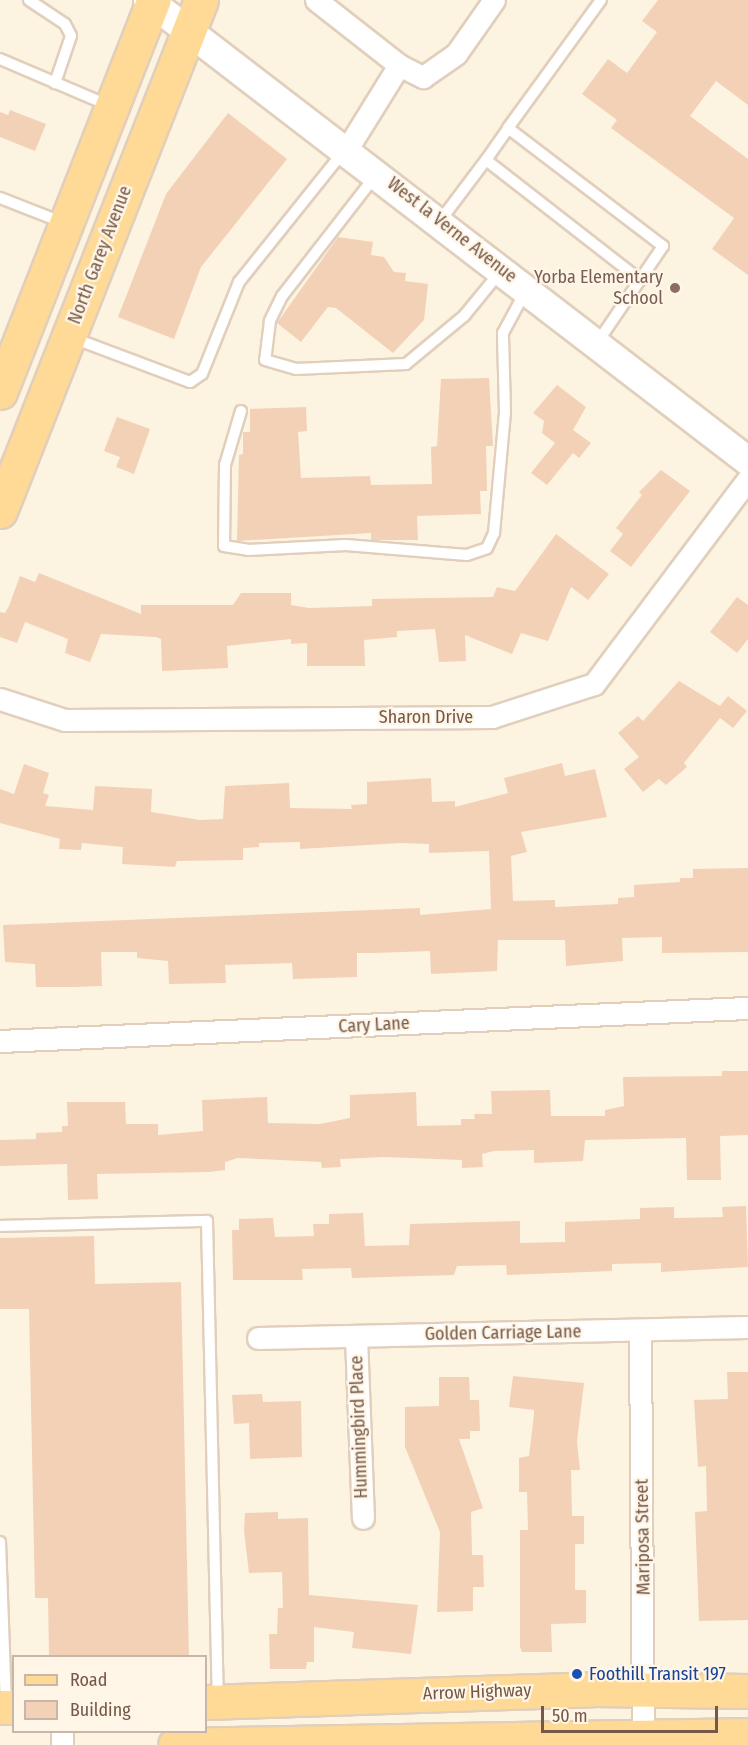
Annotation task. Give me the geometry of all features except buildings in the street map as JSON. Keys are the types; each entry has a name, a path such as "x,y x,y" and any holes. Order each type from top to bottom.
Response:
{"main road":[{"name":"North Garey Avenue","path":"0,511 201,0"},
{"name":"West la Verne Avenue","path":"152,1 188,31 346,148 748,460"},
{"path":"0,392 152,1"},
{"name":"Arrow Highway","path":"212,1702 593,1689 645,1692 748,1690"},
{"path":"175,1745 643,1741 748,1735"}],"street":[{"path":"316,0 399,65 423,76 456,54 494,0"},
{"path":"346,148 399,65"},
{"name":"Sharon Drive","path":"0,699 65,720 492,717 594,684 748,479"},
{"name":"Cary Lane","path":"0,1041 748,1008"},
{"name":"Golden Carriage Lane","path":"258,1338 748,1327"},
{"name":"Mariposa Street","path":"640,1330 645,1692 643,1741"},
{"name":"Hummingbird Place","path":"356,1337 363,1518"}],"lane":[{"path":"29,0 64,24 71,36 55,83"},
{"path":"440,222 601,0"},
{"path":"0,59 111,107"},
{"path":"508,128 663,246 597,343"},
{"path":"68,336 190,382 202,374 239,282 346,148"},
{"path":"486,160 639,279"},
{"path":"378,173 282,296 270,321 265,360 296,369 406,364 464,316 502,269"},
{"path":"0,198 66,224"},
{"path":"241,411 225,465 224,546 248,550 346,545 467,555 487,548 494,532 505,412 503,333 527,289"},
{"path":"0,1226 207,1221 212,1702"},
{"path":"0,1542 6,1707"}],"place":[{"name":"Yorba Elementary School","path":"675,288"},
{"name":"Foothill Transit 197","path":"577,1674"}]}
